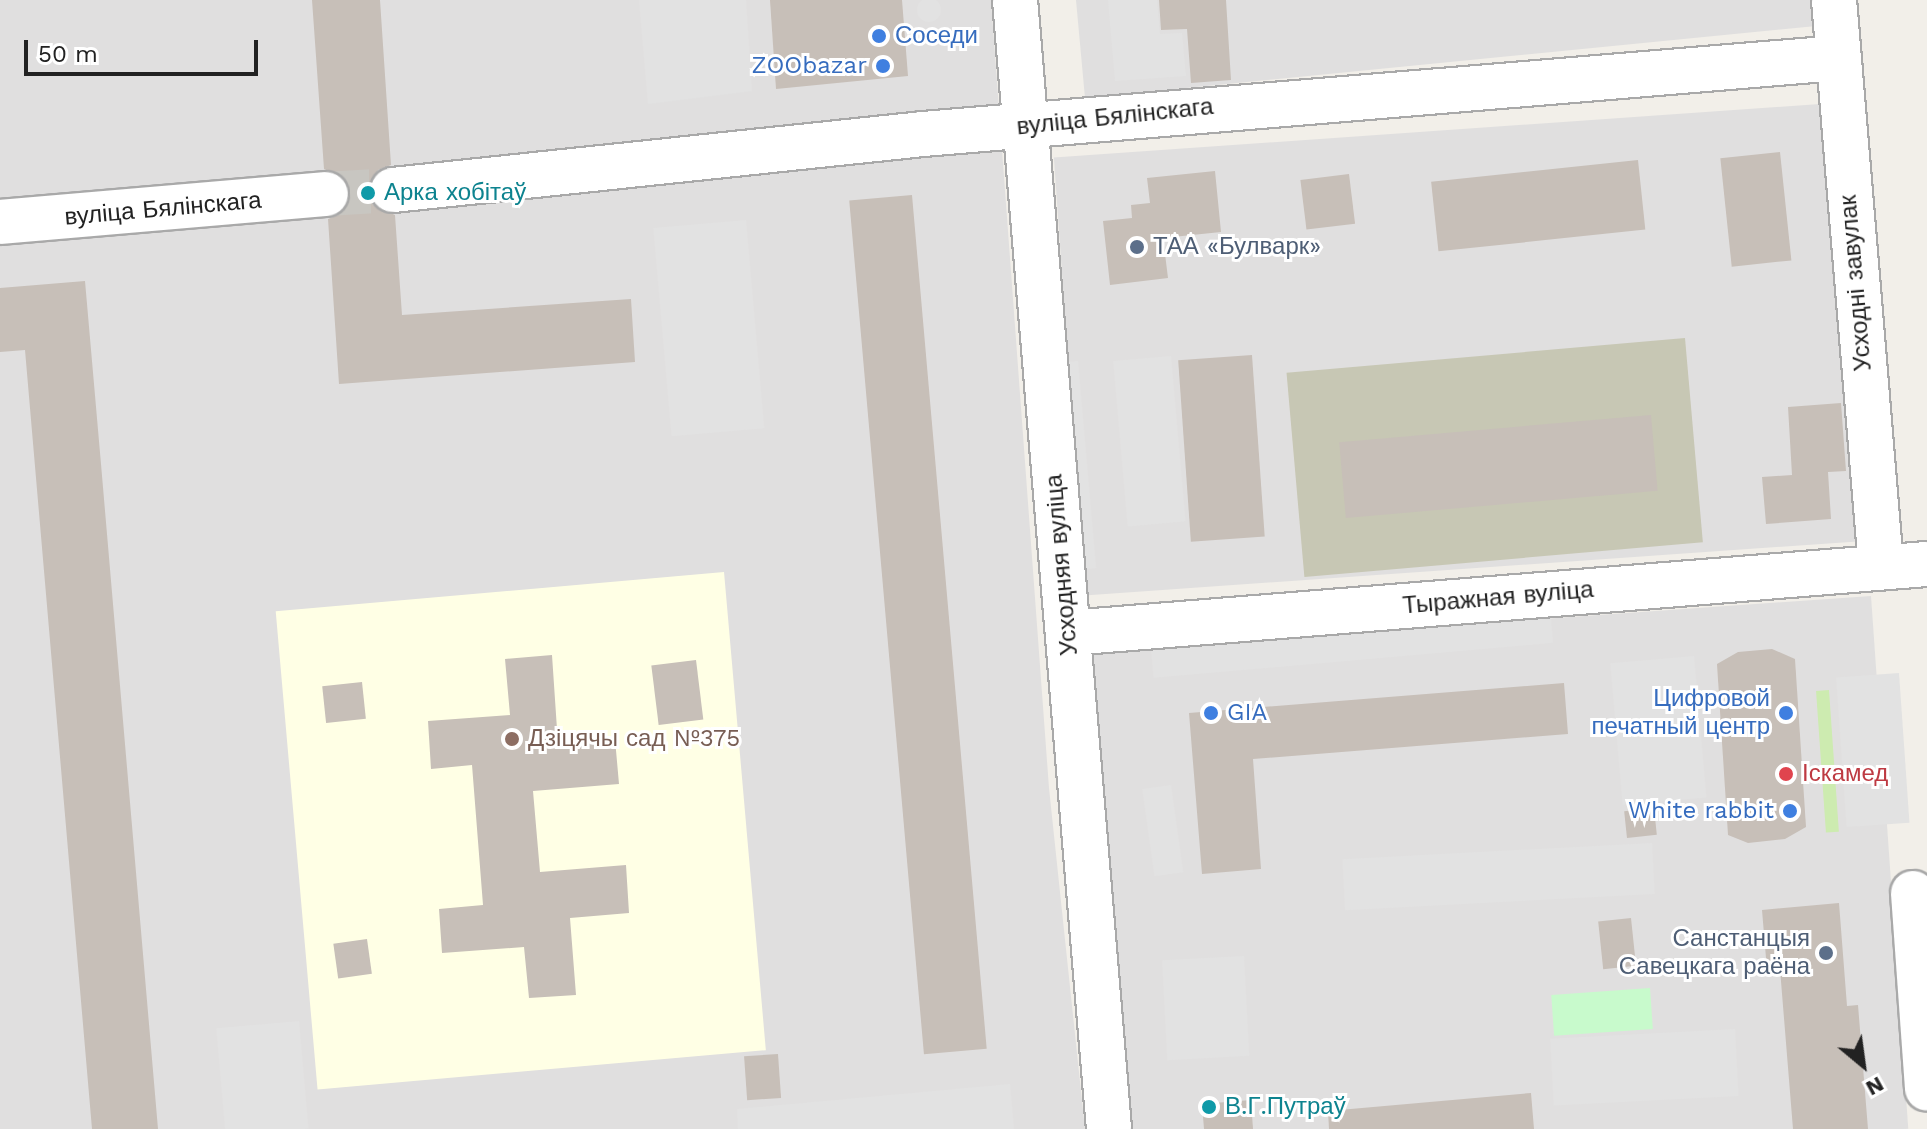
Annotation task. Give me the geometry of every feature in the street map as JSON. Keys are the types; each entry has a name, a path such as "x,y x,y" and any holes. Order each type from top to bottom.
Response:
{"street":[{"name":"Усходняя вуліца","path":"1015,0 1109,1129"},
{"name":"Усходні завулак","path":"1834,0 1881,566"},
{"name":"вуліца Бялінскага","path":"410,190 1024,126 1838,58"},
{"name":"вуліца Бялінскага","path":"0,222 326,194"},
{"name":"Тыражная вуліца","path":"1069,633 1927,564"},
{"path":"1913,893 1927,1088"}],"shaded area":[{"path":"929,-2 938,1 941,10 938,19 929,22 920,19 917,10 920,1"},
{"path":"0,0 991,0 1049,788 1085,1129 0,1129"},
{"path":"639,0 746,0 752,91 648,104"},
{"path":"1076,0 1855,0 1857,22 1085,98"},
{"path":"1108,0 1157,0 1160,34 1182,33 1186,76 1115,81"},
{"path":"1834,103 1865,541 1085,595 1054,158"},
{"path":"746,220 764,428 672,436 653,228"},
{"path":"1685,338 1703,542 1304,577 1287,373"},
{"path":"1171,356 1185,521 1128,526 1113,361"},
{"path":"1078,361 1096,568 1080,570 1062,362"},
{"name":"Дзіцячы сад №375","path":"724,572 766,1050 318,1089 276,611"},
{"path":"1871,596 1908,1129 1126,1129 1093,650"},
{"path":"1550,608 1553,643 1154,678 1151,643"},
{"path":"1694,656 1706,797 1623,805 1610,663"},
{"path":"1899,673 1909,823 1847,827 1836,677"},
{"path":"1171,785 1183,872 1155,876 1142,789"},
{"path":"1652,843 1655,894 1345,910 1342,859"},
{"path":"1244,956 1249,1056 1167,1060 1162,960"},
{"path":"299,1021 308,1129 225,1129 216,1028"},
{"path":"1735,1029 1739,1096 1554,1106 1550,1039"},
{"path":"1010,1084 1014,1129 738,1129 737,1109"}],"green space":[{"path":"1829,690 1839,832 1826,833 1816,691"},
{"path":"1650,988 1653,1029 1554,1036 1551,995"}],"building":[{"path":"312,0 380,0 391,165 378,170 368,192 373,205 395,215 402,315 631,299 635,362 339,384 328,219 341,214 351,193 346,179 324,169"},
{"path":"770,0 902,0 908,76 776,89"},
{"path":"1159,0 1226,0 1231,80 1191,83 1187,29 1161,30"},
{"path":"1780,152 1791,260 1732,267 1720,158"},
{"path":"1638,160 1645,230 1438,251 1431,182"},
{"path":"1215,171 1221,232 1163,238 1168,278 1110,285 1103,221 1132,218 1131,205 1150,203 1147,178"},
{"path":"1349,174 1355,224 1306,230 1300,180"},
{"path":"912,195 987,1049 924,1054 849,200"},
{"path":"85,281 158,1129 92,1129 25,350 0,352 0,288"},
{"path":"1252,355 1265,537 1191,542 1178,360"},
{"path":"1841,403 1846,471 1828,472 1831,519 1766,524 1762,477 1792,475 1788,407"},
{"path":"1651,415 1658,491 1346,518 1339,442"},
{"path":"1772,649 1795,659 1806,827 1785,839 1748,843 1728,835 1717,664 1738,652"},
{"path":"552,655 558,744 615,739 619,784 533,791 540,872 626,865 629,913 570,918 576,995 529,998 524,947 442,953 439,909 483,905 472,765 431,769 428,721 510,715 505,659"},
{"path":"696,660 703,720 659,725 651,665"},
{"path":"362,682 366,719 326,723 322,686"},
{"path":"1564,683 1568,734 1253,759 1261,869 1202,874 1189,713"},
{"path":"1654,808 1657,835 1627,838 1624,811"},
{"path":"1839,903 1847,1006 1858,1005 1868,1129 1793,1129 1780,969 1767,970 1762,910"},
{"path":"1631,918 1636,966 1603,969 1598,921"},
{"path":"367,939 372,974 338,978 333,944"},
{"path":"778,1054 781,1098 747,1100 744,1056"},
{"path":"1531,1093 1534,1129 1329,1129 1328,1111"},
{"path":"1251,1100 1253,1129 1204,1129 1202,1104"}],"tunnel":[{"path":"326,194 393,190"}],"place":[{"name":"Соседи","path":"879,36"},
{"name":"ZOObazar","path":"883,66"},
{"name":"Арка хобітаў","path":"368,193"},
{"name":"ТАА «Булварк»","path":"1137,247"},
{"name":"GIA","path":"1211,713"},
{"name":"Цифровой печатный центр","path":"1786,713"},
{"name":"Дзіцячы сад №375","path":"512,739"},
{"name":"Іскамед","path":"1786,774"},
{"name":"White rabbit","path":"1790,811"},
{"name":"Санстанцыя Савецкага раёна","path":"1826,953"},
{"name":"В.Г.Путраў","path":"1209,1107"}]}
